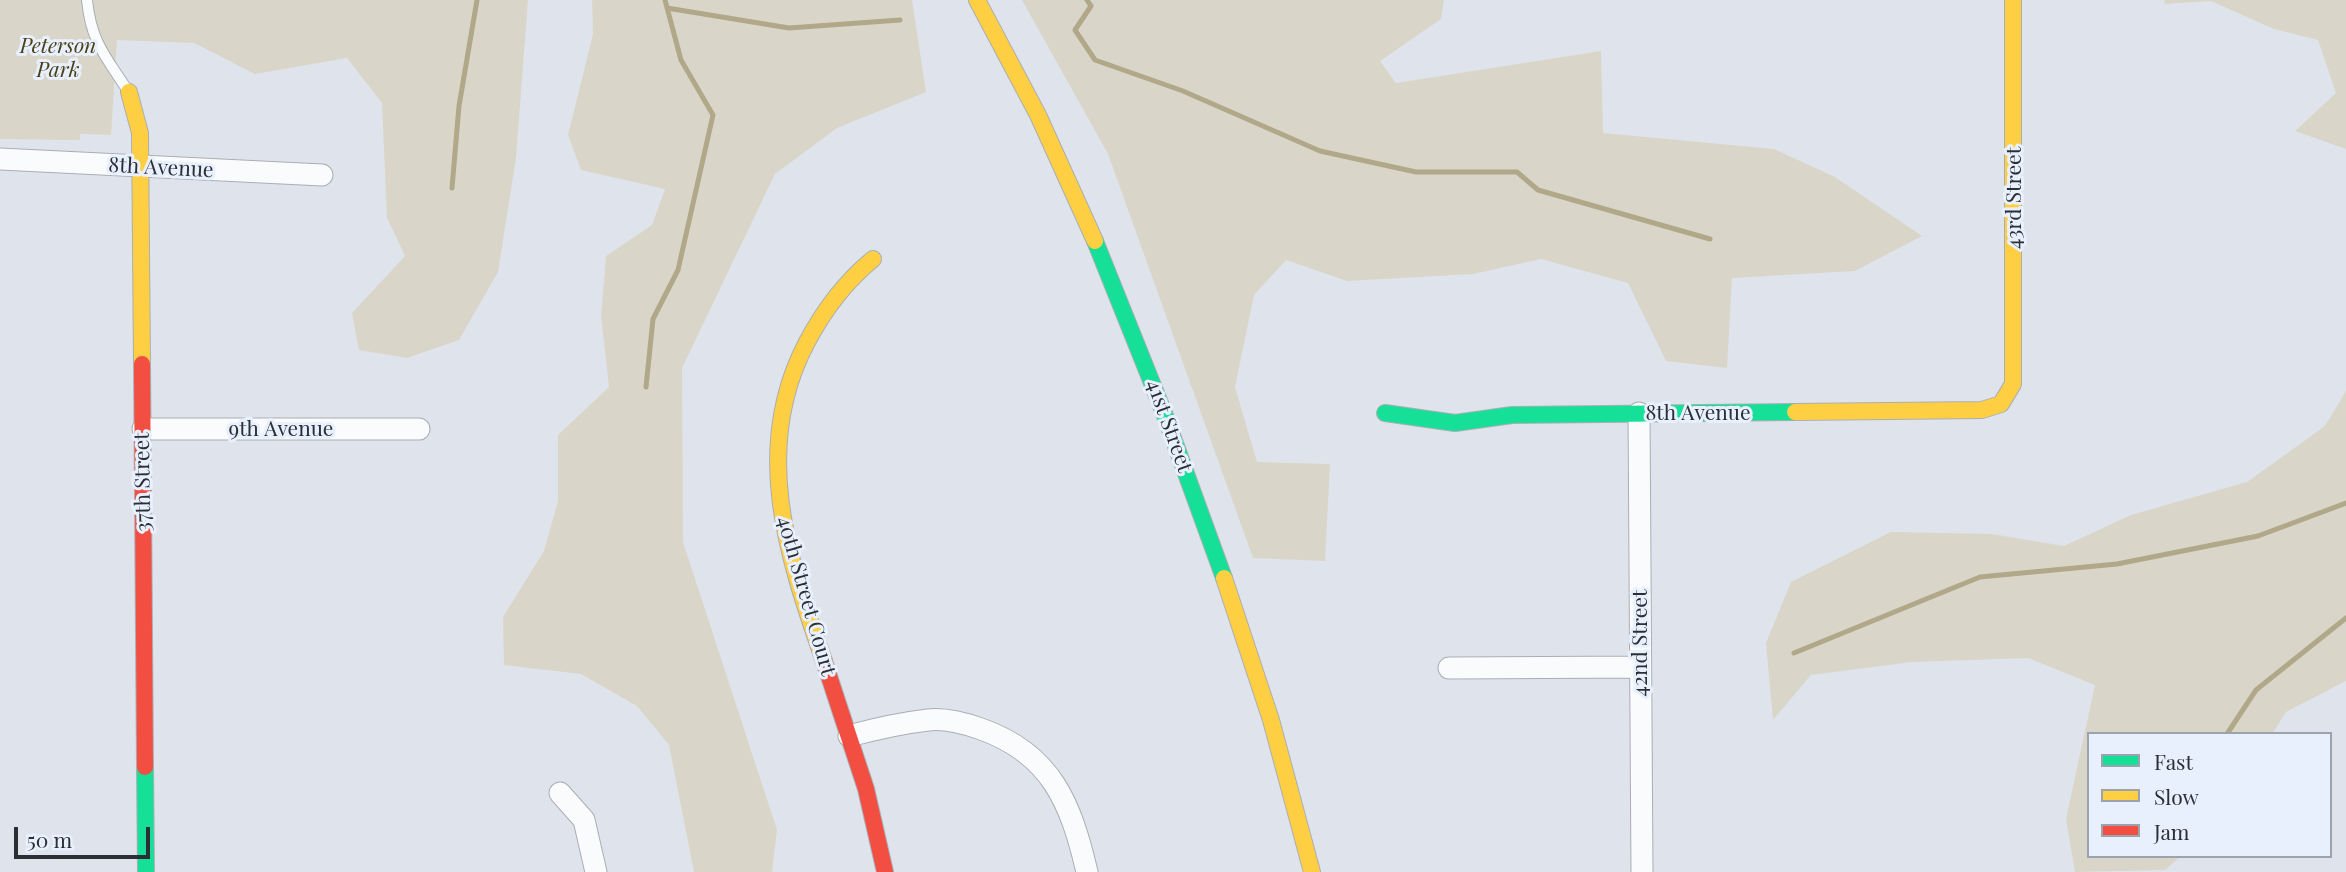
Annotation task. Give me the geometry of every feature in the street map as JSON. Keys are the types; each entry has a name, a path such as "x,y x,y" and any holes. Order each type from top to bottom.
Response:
{"street":[{"name":"41st Street","path":"977,0 1051,142 1125,307 1259,676 1285,760 1312,872"},
{"name":"43rd Street","path":"2008,395 2015,366 2013,0"},
{"name":"37th Street","path":"129,92 140,133 146,872"},
{"name":"8th Avenue","path":"0,159 322,175"},
{"name":"40th Street Court","path":"873,258 845,281 803,348 778,422 779,491 785,536 806,611 866,784 886,872"},
{"name":"8th Avenue","path":"1385,414 1455,424 1512,415 1955,411 1982,410 2001,404 2008,395"},
{"name":"42nd Street","path":"1639,413 1642,872"},
{"name":"9th Avenue","path":"143,429 419,429"},
{"path":"1450,668 1640,667"},
{"path":"849,736 931,720 961,722 997,735 1047,770 1068,807 1087,872"},
{"path":"559,793 584,820 596,872"}],"lane":[{"path":"86,0 90,29 96,43 129,92"}],"green space":[{"name":"Peterson Park","path":"0,0 528,0 516,158 498,272 459,340 407,358 359,350 352,313 405,256 387,218 382,103 347,58 255,74 194,43 117,40 111,135 80,134 80,140 0,139"},
{"path":"592,0 912,0 926,92 837,128 775,174 682,368 683,542 777,830 772,872 694,872 669,745 637,706 581,674 504,665 503,617 544,551 558,501 558,435 609,387 601,316 606,256 652,225 665,189 581,170 568,135 593,34"},
{"path":"1022,0 1444,0 1441,19 1380,61 1396,83 1601,51 1603,133 1774,149 1835,177 1922,236 1855,271 1732,278 1727,368 1666,361 1628,283 1541,259 1473,274 1347,281 1286,260 1254,295 1235,387 1257,462 1330,464 1325,561 1253,558 1108,154"},
{"path":"2164,0 2346,0 2346,149 2295,131 2336,93 2318,40 2274,29 2211,1 2165,4"},
{"path":"2346,391 2346,681 2286,712 2273,732 2087,732 2087,858 2179,858 2165,870 2075,872 2066,819 2095,685 2028,658 1912,662 1811,675 1773,720 1766,643 1791,582 1891,532 1992,534 2064,546 2131,515 2247,482 2325,426"}],"waterway":[{"path":"452,188 459,106 477,0"},
{"path":"646,387 653,319 678,270 713,115 681,60 665,0"},
{"path":"1087,0 1091,6 1075,30 1095,60 1183,91 1320,151 1416,172 1517,172 1538,190 1710,239"},
{"path":"667,8 789,28 900,20"},
{"path":"1794,653 1980,577 2117,564 2258,536 2346,503"},
{"path":"2228,732 2256,690 2346,618"}],"traffic: fast":[{"path":"1095,241 1164,413 1224,578"},
{"path":"1385,413 1455,423 1512,415 1795,412"},
{"path":"145,767 146,872"}],"traffic: slow":[{"path":"977,0 1038,115 1095,241"},
{"path":"1795,412 1982,410 2001,404 2013,384 2013,0"},
{"path":"129,92 140,133 142,364"},
{"path":"824,661 788,542 778,461 781,421 790,382 807,342 844,287 873,259"},
{"path":"1224,578 1271,720 1312,872"}],"traffic: jam":[{"path":"142,364 145,767"},
{"path":"824,661 866,789 885,872"}]}
